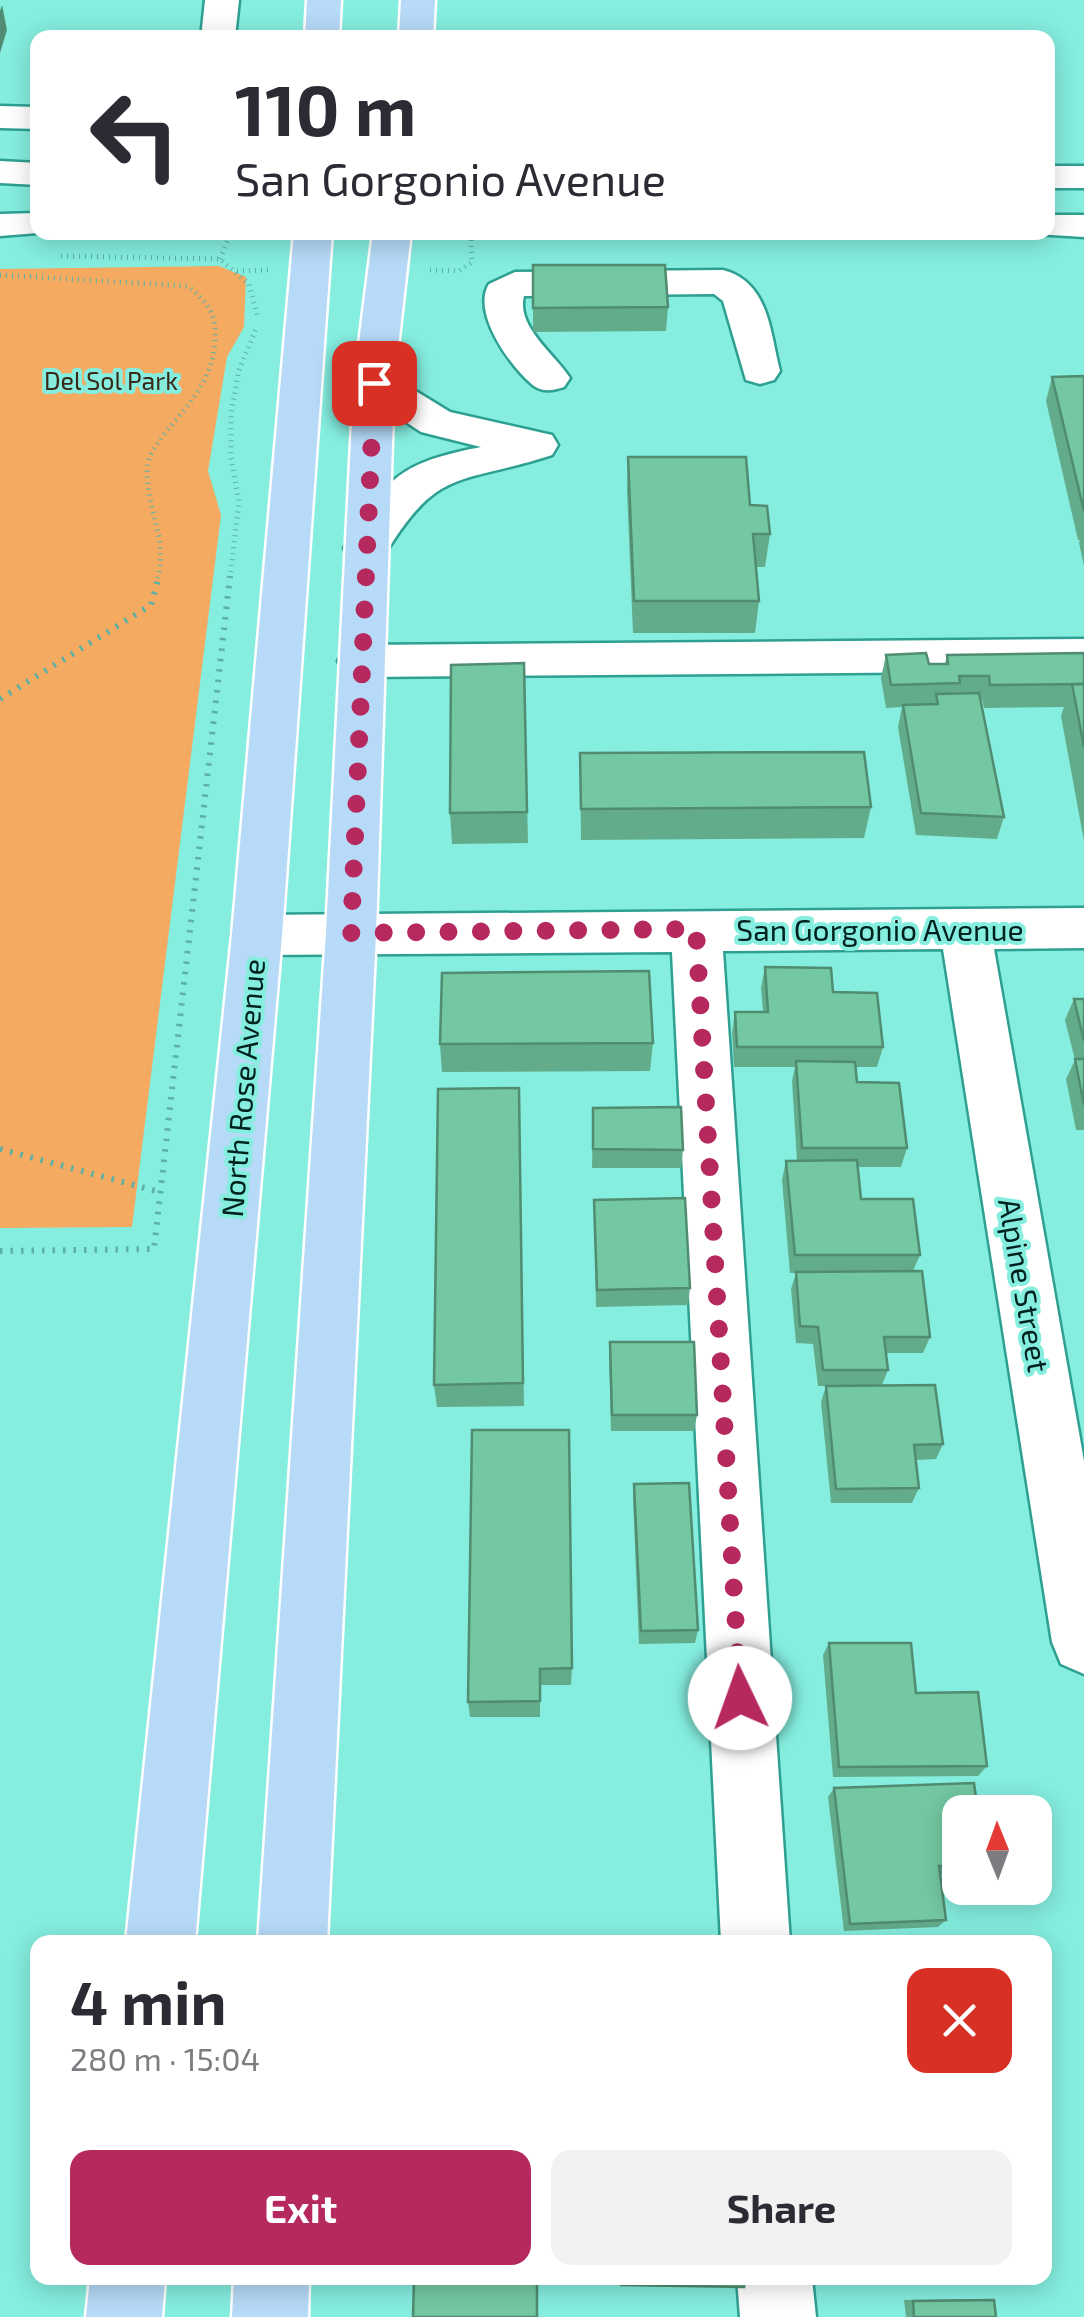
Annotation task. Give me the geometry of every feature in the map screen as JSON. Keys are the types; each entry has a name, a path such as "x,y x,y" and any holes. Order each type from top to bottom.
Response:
{"main road":[{"path":"322,30 324,0"},
{"path":"416,30 418,0"},
{"name":"North Rose Avenue","path":"161,1935 256,935 312,240"},
{"path":"292,1935 351,933 374,383 391,240"},
{"path":"124,2317 127,2285"},
{"path":"270,2317 272,2285"}],"street":[{"path":"219,30 222,0"},
{"path":"0,117 30,118"},
{"path":"0,172 30,174"},
{"path":"1055,176 1084,177"},
{"path":"0,225 30,235"},
{"path":"1055,226 1084,226"},
{"path":"550,378 512,330 501,306 503,293 515,284 723,282 741,296 760,371"},
{"path":"366,548 401,492 425,475 457,462 536,445 436,422 374,383"},
{"path":"360,661 1084,655"},
{"name":"San Gorgonio Avenue","path":"256,935 1084,928"},
{"path":"696,929 755,1935"},
{"name":"Alpine Street","path":"965,929 1084,1642"},
{"path":"776,2285 778,2317"}],"path":[{"path":"0,1250 154,1250 239,501 227,460 239,359 260,323 249,284 220,259 46,240"},
{"path":"220,259 228,240"},
{"path":"472,240 472,262"},
{"path":"0,275 186,286 206,300 217,321 208,381 162,437 146,468 164,555 152,605 0,699"},
{"path":"0,1149 160,1192"}],"green space":[{"name":"Del Sol Park","path":"219,266 246,277 244,327 227,357 208,471 221,515 132,1227 0,1228 0,269"}],"building":[{"path":"533,265 665,265 668,307 533,308"},
{"path":"1084,376 1084,511 1052,377"},
{"path":"628,457 746,457 750,505 767,506 770,534 753,534 759,601 634,601"},
{"path":"926,653 929,664 948,664 947,655 1084,653 1084,684 990,685 989,676 959,676 960,683 891,685 886,655"},
{"path":"524,663 527,812 450,813 451,665"},
{"path":"1072,684 1084,684 1084,747"},
{"path":"979,693 1004,817 921,813 903,705 938,704 936,694"},
{"path":"864,752 871,807 581,809 580,753"},
{"path":"765,967 831,968 833,992 877,993 883,1047 737,1047 735,1012 768,1012"},
{"path":"649,971 653,1043 440,1044 442,973"},
{"path":"1074,999 1084,999 1084,1041"},
{"path":"1075,1059 1084,1059 1084,1105"},
{"path":"796,1061 855,1062 857,1082 899,1083 907,1148 802,1148"},
{"path":"519,1088 523,1383 434,1385 438,1089"},
{"path":"681,1107 683,1150 593,1149 593,1108"},
{"path":"857,1160 861,1199 913,1199 920,1255 795,1255 786,1161"},
{"path":"685,1198 690,1288 597,1290 594,1200"},
{"path":"922,1271 930,1337 884,1337 888,1370 823,1370 818,1327 800,1326 796,1272"},
{"path":"610,1342 694,1342 697,1415 612,1415"},
{"path":"935,1385 943,1444 914,1445 919,1488 836,1489 826,1386"},
{"path":"472,1430 569,1430 572,1668 540,1669 540,1701 468,1702"},
{"path":"689,1483 698,1630 641,1631 634,1484"},
{"path":"829,1643 911,1643 916,1693 978,1692 987,1766 839,1767"},
{"path":"974,1783 976,1795 942,1795 939,1866 946,1920 850,1924 834,1788"},
{"path":"414,2285 537,2285 537,2317 413,2317"},
{"path":"621,2285 744,2285 744,2287"},
{"path":"994,2300 996,2317 914,2317 913,2301"}],"route":[{"path":"374,383 351,933 696,929 740,1698"}]}
